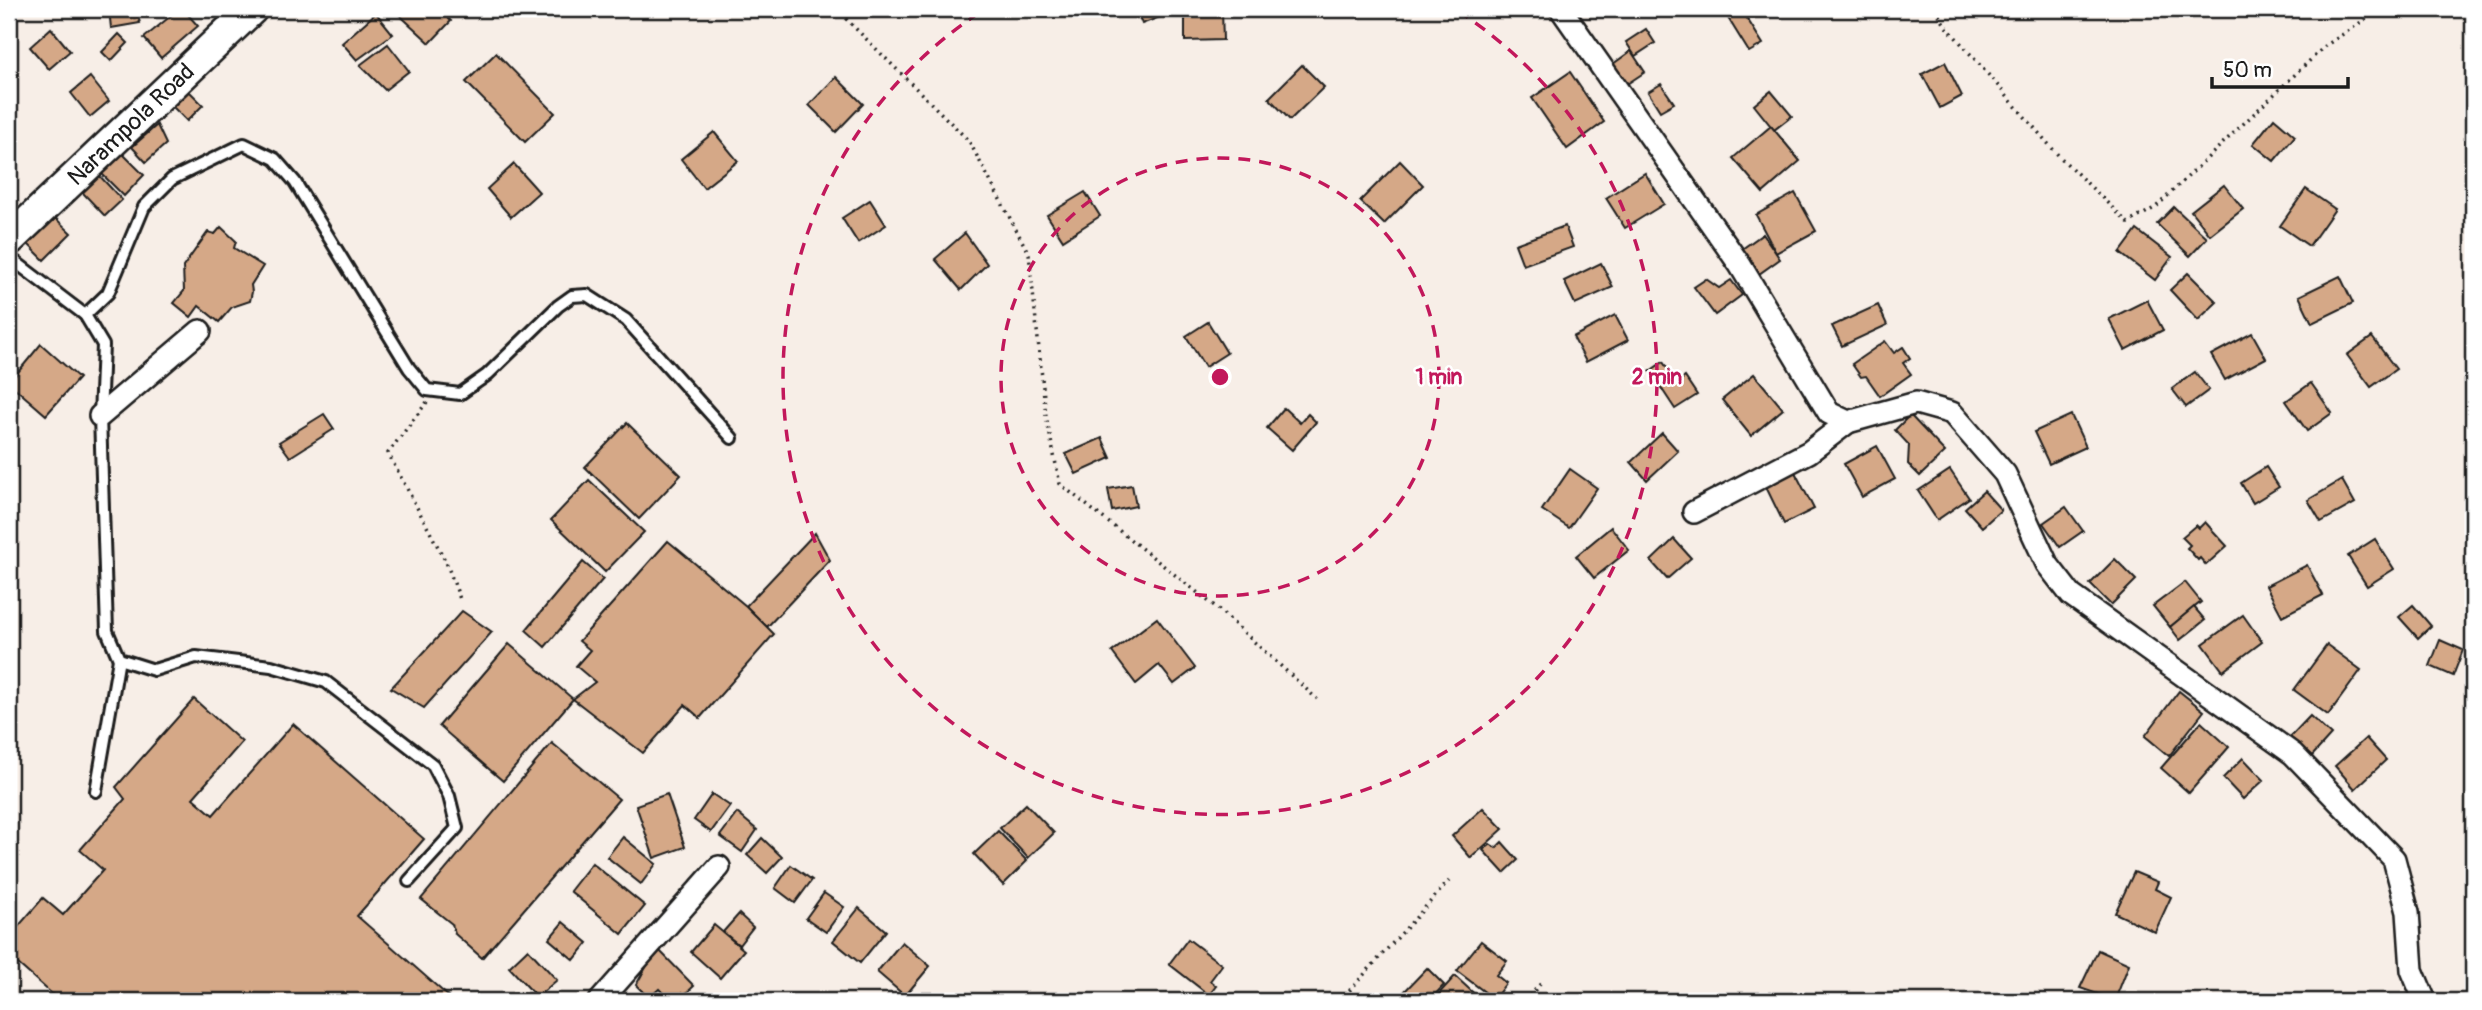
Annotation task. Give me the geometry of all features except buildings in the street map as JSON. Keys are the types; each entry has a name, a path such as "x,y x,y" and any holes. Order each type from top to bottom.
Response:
{"street":[{"name":"Narampola Road","path":"9,240 252,9"},
{"path":"1561,9 1740,265 1829,413 1848,422"},
{"path":"100,416 200,331"},
{"path":"1694,512 1809,452 1848,422 1916,402 1952,413 2005,474 2047,564 2071,595 2294,754 2394,859 2408,912 2412,970 2425,1001"},
{"path":"600,1001 719,867"}],"lane":[{"path":"85,315 108,293 144,207 172,179 244,144 275,159 295,182 410,368 427,390 460,394 487,375 558,306 572,296 587,295 626,320 732,438"},
{"path":"9,257 85,315 103,345 100,416 107,631 119,659 96,791"},
{"path":"119,659 154,670 196,657 271,666 326,682 433,765 449,796 457,828 409,881"}],"path":[{"path":"836,9 969,141 1028,254 1046,416 1060,484 1217,608 1317,699"},
{"path":"1935,9 1946,26 2058,155 2128,223 2156,206 2325,46 2381,9"},
{"path":"435,392 388,453 446,562 460,600"},
{"path":"1340,1001 1449,881"},
{"path":"1525,1001 1543,981"}]}
